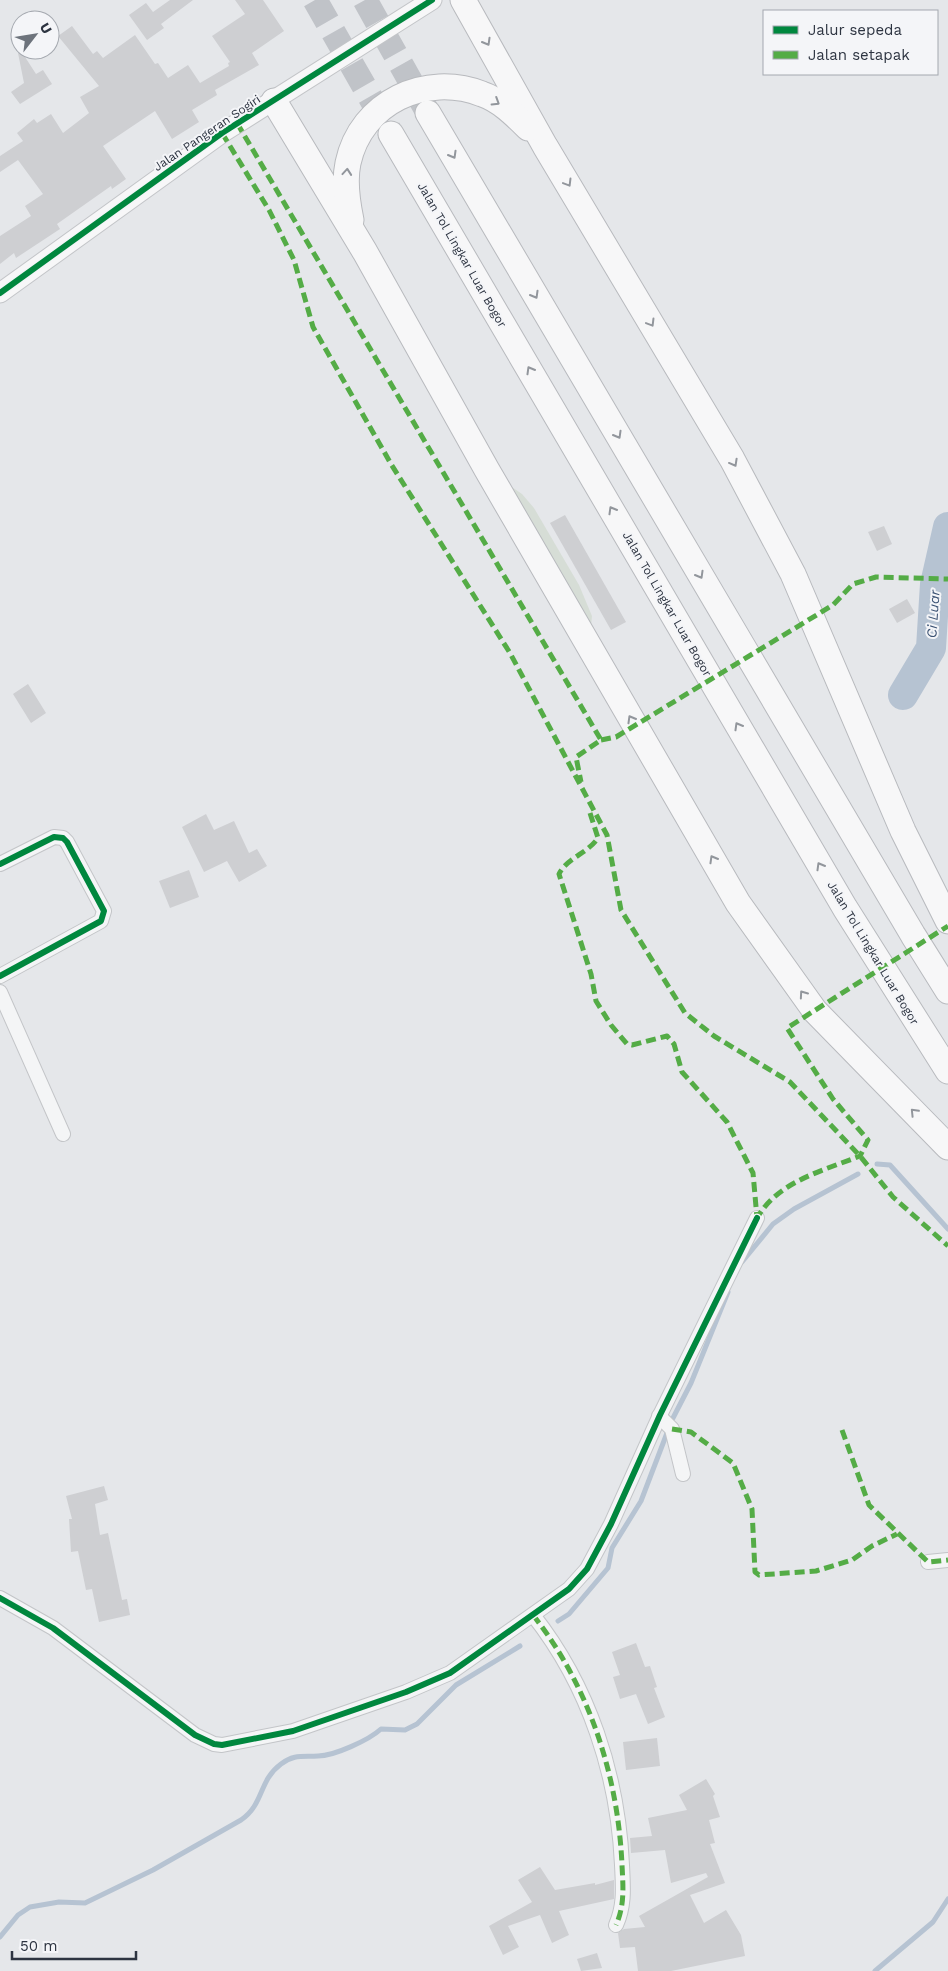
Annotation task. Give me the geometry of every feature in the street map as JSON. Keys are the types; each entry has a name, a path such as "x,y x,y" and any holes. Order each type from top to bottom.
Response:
{"highway":[{"path":"463,0 546,146 732,459 793,574 903,831 948,921"},
{"path":"365,252 351,219 346,191 348,162 358,135 376,112 399,95 426,88 454,86 484,94 510,110 546,146"},
{"path":"274,101 365,252 487,470 738,903 815,1011 948,1147"},
{"path":"428,112 913,935 948,991"},
{"name":"Jalan Tol Lingkar Luar Bogor","path":"391,134 845,908 948,1071"}],"street":[{"name":"Jalan Pangeran Sogiri","path":"0,293 222,133 432,0"},
{"path":"0,864 54,837 63,838 67,842 104,911 101,921 0,976"},
{"path":"0,992 63,1134"},
{"path":"0,1598 53,1628 194,1735 214,1744 222,1745 293,1730 406,1692 441,1677 465,1663 569,1589 587,1569 611,1524 659,1416 757,1218"},
{"path":"659,1416 672,1429 683,1474"},
{"path":"928,1562 948,1560"},
{"path":"533,1615 552,1640 583,1696 612,1786 621,1841 623,1890 622,1911 616,1925"}],"shaded area":[{"path":"487,470 522,494 534,508 579,585 592,616 589,647"}],"building":[{"path":"170,0 193,0 161,24 164,28 147,40 129,15 146,3 153,12"},
{"path":"235,0 263,0 284,31 252,53 259,65 215,90 217,95 192,110 199,122 172,139 155,111 103,146 126,179 112,189 111,186 57,224 60,229 16,258 14,253 0,264 0,236 31,216 25,206 43,194 18,160 0,172 0,156 23,141 17,133 34,119 37,123 51,114 63,133 89,113 80,97 99,86 60,38 60,35 72,26 93,54 97,51 103,58 135,35 155,64 158,63 168,78 188,65 200,83 229,66 228,63 230,62 212,36 245,14"},
{"path":"19,60 27,60 36,74 43,70 52,84 20,104 11,92 24,83"},
{"path":"565,515 626,622 611,630 550,523"},
{"path":"884,526 892,544 877,551 868,532"},
{"path":"907,599 915,613 897,623 889,609"},
{"path":"28,684 46,713 31,723 13,694"},
{"path":"206,814 214,830 234,821 249,853 257,849 267,866 239,882 227,861 204,872 182,827"},
{"path":"189,870 199,897 170,908 159,881"},
{"path":"104,1486 108,1500 95,1504 100,1535 108,1533 122,1600 127,1599 130,1615 99,1622 92,1589 86,1590 78,1551 71,1552 69,1519 72,1519 66,1496"},
{"path":"636,1643 645,1667 650,1666 657,1687 654,1688 665,1717 648,1724 636,1694 620,1699 613,1677 620,1675 612,1652"},
{"path":"657,1738 660,1766 626,1770 623,1742"},
{"path":"706,1779 715,1794 713,1796 720,1817 709,1820 715,1843 710,1844 725,1883 690,1895 704,1923 726,1910 741,1935 745,1956 671,1971 638,1971 635,1947 620,1948 618,1933 624,1929 645,1927 639,1916 708,1877 706,1873 671,1883 665,1850 631,1853 630,1838 652,1836 648,1818 687,1810 679,1795"},
{"path":"540,1867 555,1890 595,1883 595,1885 614,1880 614,1899 559,1911 569,1935 552,1943 540,1915 508,1926 519,1947 503,1955 489,1926 532,1902 518,1880"},
{"path":"597,1953 602,1968 581,1971 577,1959"}],"waterway":[{"name":"Ci Luar","path":"903,695 931,648 935,584 948,527"},
{"path":"877,1164 890,1165 948,1229"},
{"path":"742,1262 773,1224 794,1209 858,1174"},
{"path":"673,1418 691,1383 728,1292"},
{"path":"558,1621 569,1614 608,1568 612,1548 641,1501 667,1433"},
{"path":"0,1937 18,1915 30,1907 59,1902 85,1903 153,1870 241,1820 254,1806 268,1778 286,1761 299,1757 333,1753 360,1742 381,1729 405,1730 417,1724 456,1685 520,1646"},
{"path":"875,1971 933,1922 948,1899"}],"tunnel":[{"path":"315,0 389,130"},
{"path":"365,0 426,109"}],"marked path":[{"path":"237,123 601,740 576,757 581,782"},
{"path":"222,133 269,210 294,260 313,327 391,464 510,653 607,835 621,910 685,1013 714,1036 790,1082 860,1156 893,1197 948,1246"},
{"path":"601,740 616,737 833,605 853,584 876,577 948,579"},
{"path":"590,813 598,838 589,848 567,864 559,874 591,974 596,1001 611,1025 627,1044 632,1045 667,1036 674,1044 682,1072 727,1122 753,1173 757,1218"},
{"path":"756,1220 775,1196 801,1179 860,1156 868,1140 833,1099 787,1028 948,926"},
{"path":"672,1429 691,1432 733,1463 752,1509 755,1572 759,1575 816,1571 852,1560 872,1546 897,1534"},
{"path":"842,1430 869,1505 928,1562 948,1560"},
{"path":"533,1615 553,1642 570,1671 585,1702 607,1765 619,1831 622,1865 622,1903 616,1925"}],"cycle path":[{"path":"0,293 222,133 432,0"},
{"path":"0,864 54,837 63,838 67,842 104,911 101,921 0,976"},
{"path":"0,1598 53,1628 195,1735 214,1744 222,1745 293,1731 406,1692 450,1673 569,1589 587,1569 611,1524 660,1415 757,1218"}]}
